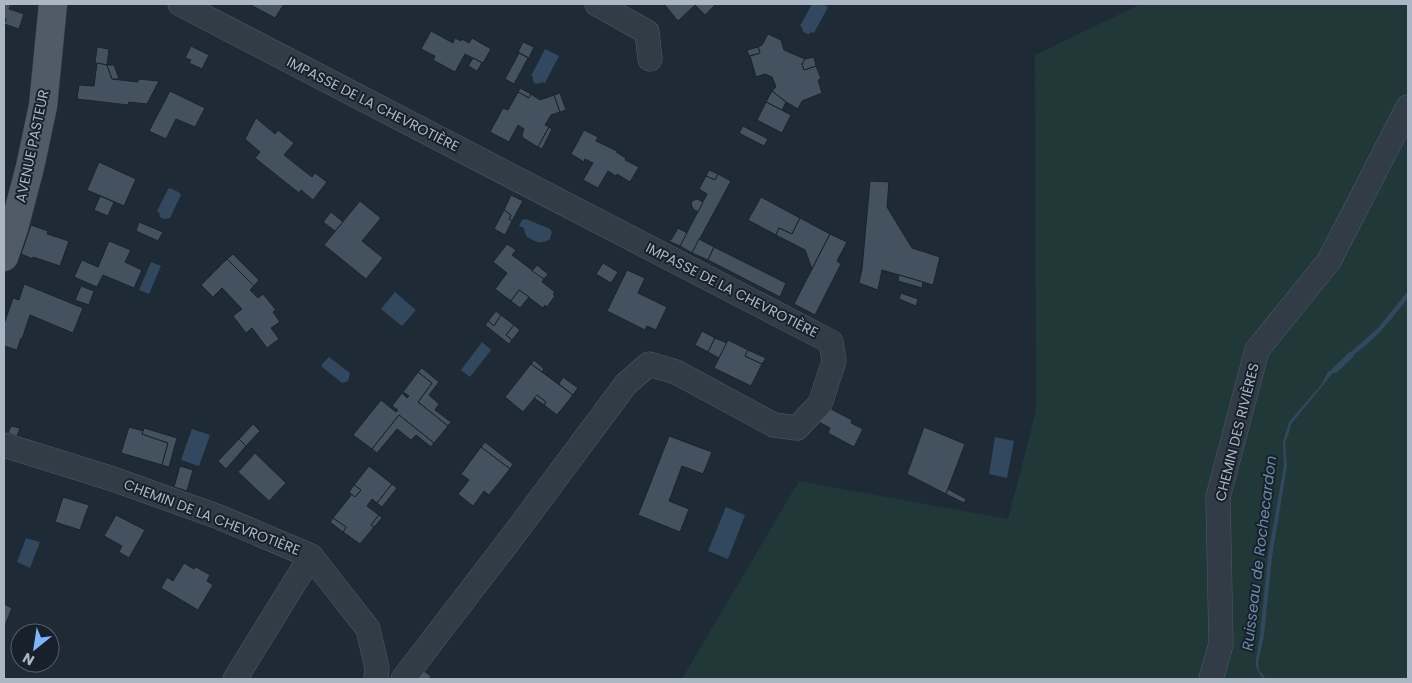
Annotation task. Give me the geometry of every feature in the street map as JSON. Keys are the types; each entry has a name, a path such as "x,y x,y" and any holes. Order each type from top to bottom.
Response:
{"main road":[{"name":"AVENUE PASTEUR","path":"4,257 14,228 43,106 53,4"}],"street":[{"name":"IMPASSE DE LA CHEVROTIÈRE","path":"180,4 831,342 834,361 820,404 797,428 774,425 676,372 649,364 626,384 515,534 403,679"},
{"path":"597,4 647,32 650,59"},
{"name":"CHEMIN DES RIVIÈRES","path":"1211,679 1221,644 1218,497 1257,350 1329,261 1408,107"},
{"name":"CHEMIN DE LA CHEVROTIÈRE","path":"4,445 113,479 210,514 311,556 368,629 378,668 376,679"},
{"path":"235,679 311,556"}],"green space":[{"path":"1141,4 1408,4 1408,679 682,679 799,481 1008,519 1036,411 1035,55"}],"water":[{"path":"812,4 823,4 828,7 814,33 808,34 803,32 800,26"},
{"path":"545,49 559,56 545,83 536,84 531,76"},
{"path":"170,188 181,195 170,218 164,219 160,217 157,211"},
{"path":"526,219 550,229 552,232 550,239 538,242 526,236 524,228 519,226 522,220"},
{"path":"151,262 161,266 149,294 139,290"},
{"path":"1408,291 1408,298 1373,339 1347,359 1345,357 1378,328"},
{"path":"395,292 416,310 402,326 381,309"},
{"path":"482,342 491,350 470,377 461,370"},
{"path":"329,357 350,373 348,381 342,383 322,367 322,364"},
{"path":"1340,364 1291,424 1285,443 1287,466 1272,557 1264,636 1258,662 1259,670 1266,679 1263,679 1256,667 1256,659 1268,555 1284,465 1283,442 1289,422 1321,385 1328,372"},
{"path":"192,429 210,435 199,466 181,460"},
{"path":"995,437 1014,441 1007,478 989,474"},
{"path":"726,507 745,515 728,559 708,551"},
{"path":"26,538 40,542 30,568 17,562"}],"building":[{"path":"4,4 11,4 9,9 24,14 19,29 4,24 6,19 4,18"},
{"path":"249,4 284,4 275,18"},
{"path":"664,4 716,4 705,15 695,5 678,21"},
{"path":"431,31 453,43 455,38 469,43 472,38 491,49 483,63 465,54 455,72 433,60 435,56 421,49"},
{"path":"768,34 781,40 784,50 805,59 802,64 804,70 816,66 821,79 818,80 822,93 802,101 798,109 772,91 776,87 772,77 765,74 756,77 750,56 760,53 758,47 762,45"},
{"path":"523,42 534,47 529,58 518,52"},
{"path":"191,46 209,55 202,69 189,63 191,60 185,58"},
{"path":"97,47 109,49 107,65 95,63"},
{"path":"758,47 760,53 749,56 747,50"},
{"path":"519,53 528,58 514,84 505,79"},
{"path":"814,57 816,66 804,70 802,64 805,59"},
{"path":"473,58 482,63 477,71 468,66"},
{"path":"97,63 107,65 112,79 138,82 138,79 159,81 147,104 129,102 128,105 77,99 79,85 94,86"},
{"path":"107,65 114,65 119,79 112,79"},
{"path":"520,88 531,94 529,98 518,92"},
{"path":"170,91 205,108 195,127 176,119 166,139 149,131"},
{"path":"772,91 786,102 782,110 766,102"},
{"path":"518,92 529,98 531,94 540,100 554,95 560,112 551,115 545,125 549,127 538,147 523,138 524,129 518,125 509,142 490,132 503,108 508,110"},
{"path":"560,93 566,110 560,112 554,95"},
{"path":"766,102 791,115 782,133 757,120"},
{"path":"256,118 275,134 278,130 294,143 284,155 312,177 315,173 327,182 313,200 301,190 299,193 255,158 260,152 245,139"},
{"path":"743,126 768,139 764,146 739,133"},
{"path":"549,127 552,129 542,149 538,147"},
{"path":"584,130 598,137 596,141 617,151 626,158 625,160 639,167 630,182 608,171 598,188 583,180 593,163 585,159 584,162 571,154"},
{"path":"99,162 136,179 124,206 87,190"},
{"path":"709,170 718,174 715,180 706,176"},
{"path":"718,174 731,181 692,253 680,246 707,194 699,189 706,176 715,180"},
{"path":"870,181 889,182 887,207 912,248 940,257 933,285 882,270 878,290 859,283"},
{"path":"511,195 523,201 512,221 509,219 511,215 504,210"},
{"path":"100,196 114,202 108,216 94,210"},
{"path":"761,197 800,218 792,234 779,228 776,235 748,220"},
{"path":"697,199 703,202 698,212 693,209 691,204 692,201"},
{"path":"360,201 381,218 362,241 383,258 366,279 324,245"},
{"path":"504,210 511,215 509,219 512,221 505,235 494,229"},
{"path":"331,212 343,222 335,231 323,222"},
{"path":"800,218 830,234 812,269 805,250 776,235 779,228 792,234"},
{"path":"139,222 163,232 158,241 136,231"},
{"path":"31,225 48,231 47,234 69,241 60,266 21,254"},
{"path":"678,228 687,233 680,246 669,241"},
{"path":"830,234 847,242 837,261 841,264 815,315 794,304"},
{"path":"699,239 714,247 708,260 692,253"},
{"path":"109,241 131,250 125,262 142,270 134,288 103,275 97,287 74,277 82,260 98,267"},
{"path":"507,244 516,250 512,255 544,279 542,282 555,292 553,294 555,296 547,307 545,305 543,308 519,290 511,301 495,289 507,273 493,262"},
{"path":"714,247 786,283 780,297 708,260"},
{"path":"233,254 259,280 254,286 227,259"},
{"path":"227,259 254,286 250,290 258,298 263,294 276,310 273,312 280,322 271,328 279,339 267,348 252,328 246,333 233,316 242,309 222,288 213,297 201,285"},
{"path":"603,263 618,272 611,283 596,274"},
{"path":"537,265 548,274 544,279 532,271"},
{"path":"627,270 645,278 638,293 667,307 656,330 647,326 645,330 607,311"},
{"path":"899,275 923,282 922,288 898,281"},
{"path":"24,284 83,308 73,333 30,315 17,350 4,346 4,324 13,298 19,300"},
{"path":"81,286 94,291 89,305 75,300"},
{"path":"519,290 529,297 520,308 511,301"},
{"path":"901,293 918,299 916,306 899,299"},
{"path":"496,311 501,315 494,326 488,321"},
{"path":"501,315 514,325 506,335 512,340 509,344 485,325 488,321 494,326"},
{"path":"514,325 520,330 512,340 506,335"},
{"path":"702,331 715,338 708,352 695,345"},
{"path":"715,338 727,343 719,358 708,352"},
{"path":"728,340 748,350 745,356 762,364 751,386 714,368"},
{"path":"748,350 766,358 762,364 745,356"},
{"path":"534,360 544,369 542,372 531,364"},
{"path":"531,364 573,395 557,415 544,405 546,402 537,395 523,412 505,397"},
{"path":"422,368 439,382 429,395 439,404 435,410 451,422 448,426 418,402 432,383 418,372"},
{"path":"418,372 432,383 418,402 448,426 434,443 399,415 372,449 353,435 381,400 396,412 398,410 392,406 402,393 407,398 409,396 403,392"},
{"path":"563,377 578,388 573,395 559,384"},
{"path":"537,395 546,402 544,405 534,398"},
{"path":"825,406 852,420 851,423 863,429 854,447 828,433 830,428 817,421"},
{"path":"399,415 434,443 431,447 416,435 411,440 397,429 377,453 372,449"},
{"path":"253,424 260,431 246,446 239,439"},
{"path":"11,426 20,428 17,436 8,433"},
{"path":"129,427 143,431 142,434 168,443 162,465 121,453"},
{"path":"924,427 965,444 946,494 907,474"},
{"path":"144,428 177,438 169,467 162,465 168,443 142,434"},
{"path":"669,436 712,452 703,474 682,466 669,501 689,509 680,532 638,515"},
{"path":"239,439 246,446 226,469 218,461"},
{"path":"485,442 513,464 510,469 481,447"},
{"path":"481,447 510,469 489,495 484,491 473,506 458,494 469,480 461,474"},
{"path":"255,453 286,483 269,501 238,472"},
{"path":"180,466 193,470 187,491 174,487"},
{"path":"369,466 392,484 377,503 372,499 367,506 379,515 371,525 374,527 360,544 343,532 346,527 333,518 352,494 355,497 361,490 354,485"},
{"path":"392,484 397,488 382,507 377,503"},
{"path":"354,485 361,490 355,497 349,492"},
{"path":"948,489 966,499 964,503 946,494"},
{"path":"63,497 89,505 80,530 55,522"},
{"path":"116,515 145,530 129,558 119,552 122,546 104,536"},
{"path":"379,515 382,518 374,527 371,525"},
{"path":"333,518 346,527 343,532 330,522"},
{"path":"184,563 210,575 207,581 213,585 198,610 161,588 167,577 173,581"},
{"path":"4,604 12,608 4,628"},
{"path":"421,669 431,676 429,679 413,679"}],"waterway":[{"name":"Ruisseau de Rochecardon","path":"1335,370 1351,355"}]}
